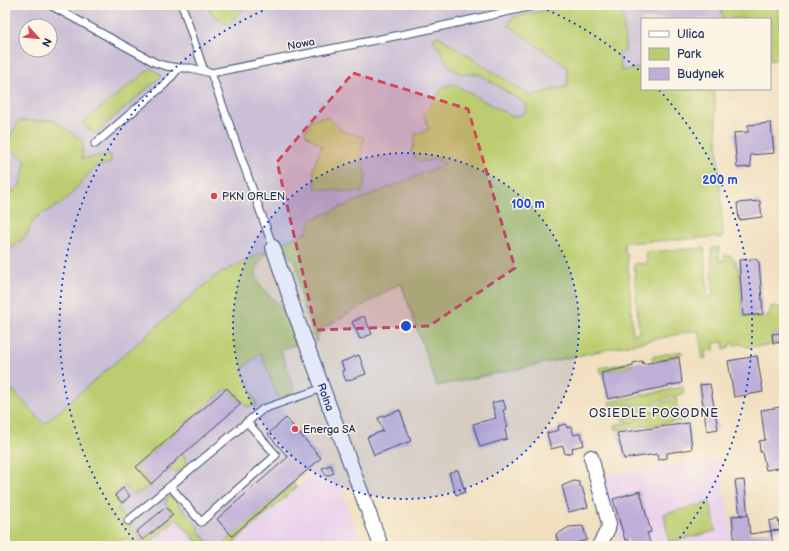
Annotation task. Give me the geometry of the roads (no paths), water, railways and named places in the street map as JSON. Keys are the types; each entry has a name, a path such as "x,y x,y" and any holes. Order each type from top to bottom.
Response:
{"street":[{"name":"Rolna","path":"273,247 296,316 381,546"},
{"path":"591,457 609,524 599,546"}],"lane":[{"name":"Nowa","path":"50,5 156,63 166,66 191,68 208,72 417,31 537,5"},
{"path":"182,5 273,247"},
{"path":"95,144 165,84 179,68"},
{"path":"128,521 263,409 323,388"},
{"path":"170,486 201,522 276,455 247,422"}],"place":[{"name":"PKN ORLEN","path":"214,196"},
{"name":"Energa SA","path":"295,429"}],"district":[{"name":"OSIEDLE POGODNE","path":"654,413"}]}
